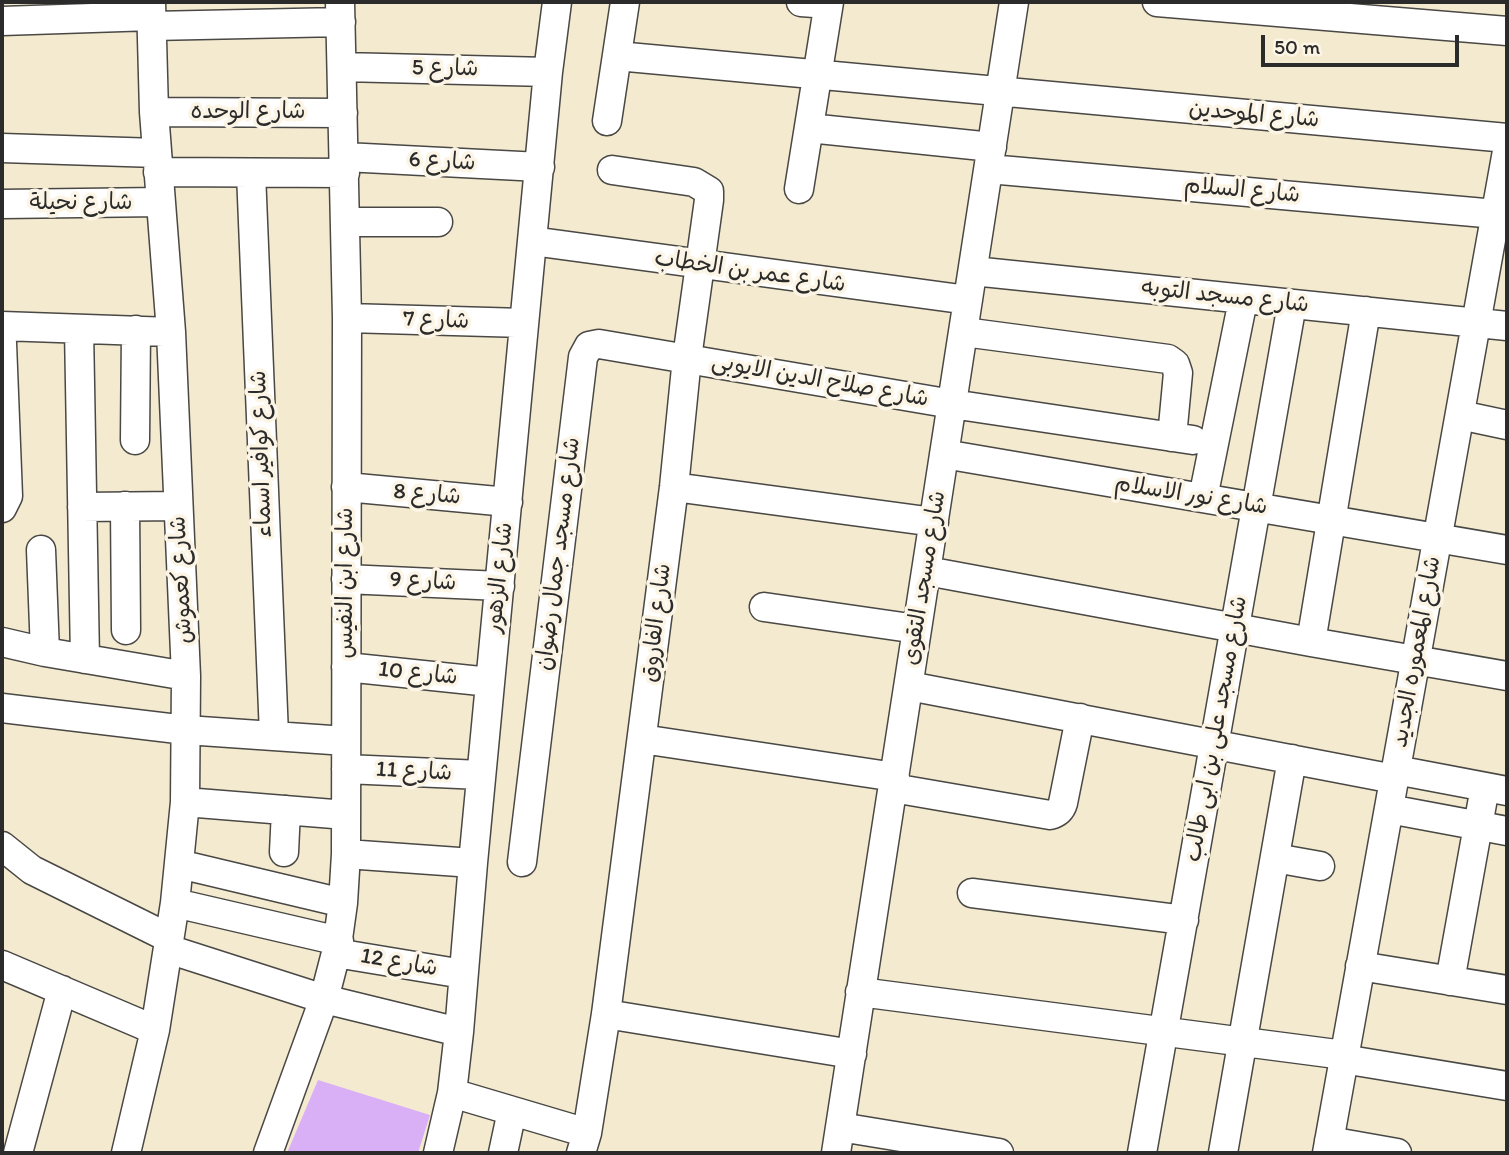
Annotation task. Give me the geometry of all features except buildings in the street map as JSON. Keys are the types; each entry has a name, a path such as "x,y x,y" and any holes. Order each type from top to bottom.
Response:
{"street":[{"name":"شارع الزهور","path":"438,1153 452,1093 459,1032 524,323 557,2"},
{"path":"607,121 625,2"},
{"name":"شارع مسجد التقوى","path":"838,1140 1014,2"},
{"path":"1157,2 1311,8 1507,31"},
{"path":"799,189 817,75 819,3"},
{"path":"2,21 53,10 152,15 340,12"},
{"name":"شارع ابن النفيس","path":"268,1153 324,999 338,947 343,903 346,855 347,318 340,12"},
{"name":"شارع كعموش","path":"126,1153 155,1030 175,903 185,802 186,676 171,332 154,111 152,15"},
{"name":"شارع الموحدين","path":"617,57 1507,138"},
{"name":"شارع 5","path":"342,67 548,72"},
{"name":"شارع الوحده","path":"154,111 343,113"},
{"name":"شارع السلام","path":"809,128 990,158 1499,223"},
{"name":"شارع 6","path":"2,148 251,173 345,165 540,167"},
{"name":"شارع المعموره الجديد","path":"1328,1147 1476,323 1499,223 1507,151"},
{"name":"شارع الفاروق","path":"584,1143 606,1014 674,488 687,358 709,191 694,182 612,170"},
{"name":"شارع كوافير اسماء","path":"251,173 274,735"},
{"name":"شارع نحيلة","path":"2,204 160,202"},
{"path":"346,222 438,222"},
{"name":"شارع عمر بن الخطاب","path":"532,242 968,300"},
{"name":"شارع مسجد التوبه","path":"973,271 1507,326"},
{"path":"1203,498 1243,300"},
{"name":"شارع مسجد على بن ابى طالب","path":"1142,1153 1292,304"},
{"path":"1311,642 1366,312"},
{"name":"شارع 7","path":"347,318 524,323"},
{"path":"2,327 171,332"},
{"path":"79,329 85,659"},
{"path":"135,440 136,331"},
{"name":"شارع صلاح الدين الايوبى","path":"687,358 952,404 1182,439 1178,373 1175,365 1168,359 964,332"},
{"path":"2,343 8,496 2,508"},
{"name":"شارع مسجد جمال رضوان","path":"522,862 585,351 589,346 599,344 687,358"},
{"path":"1460,415 1507,425"},
{"name":"شارع نور الاسلام","path":"944,454 1507,550"},
{"name":"شارع 8","path":"346,487 508,502"},
{"path":"674,488 934,522"},
{"path":"125,506 126,630"},
{"path":"82,507 178,506"},
{"path":"41,550 45,652"},
{"path":"927,571 1507,676"},
{"name":"شارع 9","path":"346,579 499,586"},
{"path":"764,607 917,629"},
{"path":"2,642 186,676"},
{"name":"شارع 10","path":"346,667 490,682"},
{"path":"909,686 1292,759 1496,789 1478,825 1450,981"},
{"path":"2,708 186,730 346,741"},
{"path":"642,738 894,782 1050,815 1061,809 1063,803 1080,718"},
{"path":"1223,1153 1292,759"},
{"name":"شارع 11","path":"346,769 481,775"},
{"path":"185,802 346,815"},
{"path":"1389,809 1507,831"},
{"path":"284,852 286,810"},
{"path":"2,846 32,870 168,943 324,999 459,1032"},
{"path":"346,855 473,863"},
{"path":"1275,858 1320,866"},
{"path":"179,864 343,903"},
{"path":"972,893 1184,920"},
{"name":"شارع 12","path":"175,903 338,947 463,974"},
{"path":"2,965 155,1030"},
{"path":"1360,966 1507,990"},
{"path":"18,1153 62,990"},
{"path":"860,992 1243,1042 1507,1086"},
{"path":"606,1014 852,1054"},
{"path":"452,1093 512,1111 584,1143"},
{"path":"503,1153 512,1111"},
{"path":"838,1140 999,1153"},
{"path":"1328,1147 1397,1153"}]}
